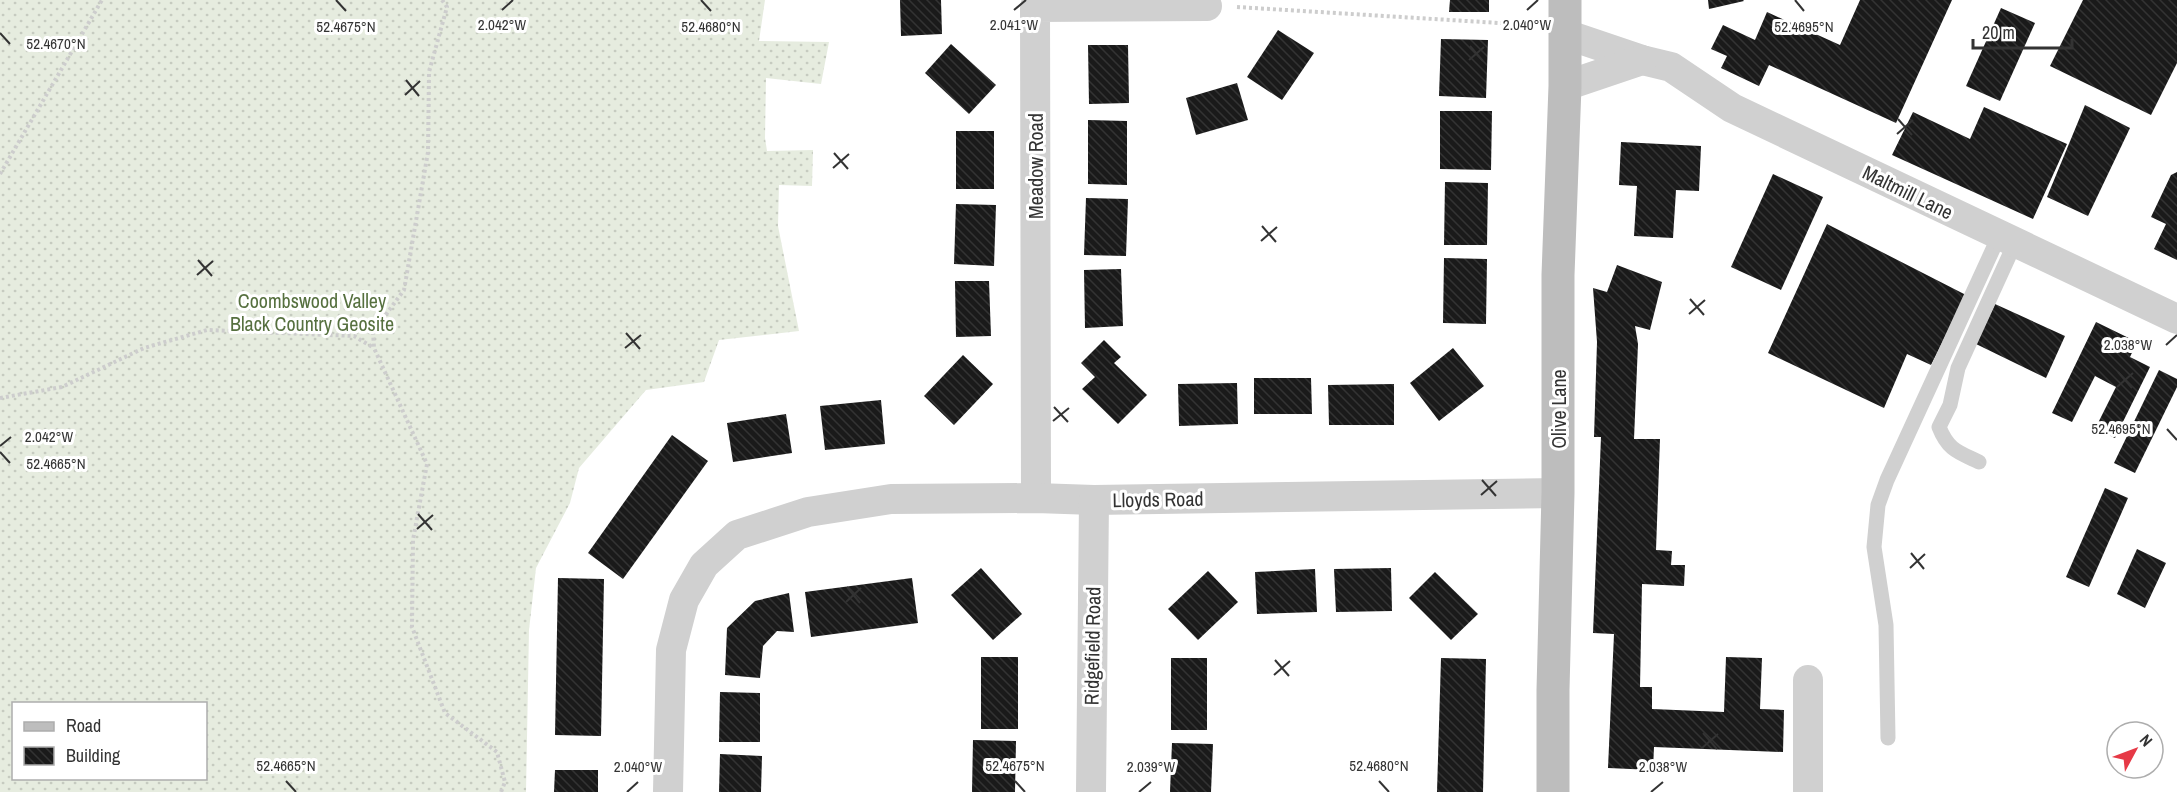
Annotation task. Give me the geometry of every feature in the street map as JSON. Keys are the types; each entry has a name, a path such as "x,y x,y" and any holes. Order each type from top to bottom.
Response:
{"street":[{"name":"Meadow Road","path":"1036,498 1035,7 1207,6"},
{"name":"Maltmill Lane","path":"1565,20 1642,60 1671,67 1732,108 2177,319"},
{"name":"Olive Lane","path":"1553,792 1558,494 1558,275 1565,86 1565,20"},
{"path":"1565,86 1642,60"},
{"name":"Lloyds Road","path":"668,792 671,650 684,600 704,565 737,535 760,527 808,512 891,500 1036,498 1094,500 1558,494"},
{"name":"Ridgefield Road","path":"1090,792 1094,500"},
{"path":"1808,680 1808,792"}],"lane":[{"path":"1979,462 1946,442 1940,427 1950,405 1958,368 2007,239"},
{"path":"1888,738 1886,625 1874,547 1878,505 1887,480 2007,239"}],"path":[{"path":"0,174 102,0"},
{"path":"441,0 447,8 429,72 428,152 404,290 373,332 374,348 427,464 413,540 412,627 445,713 497,752 505,782 501,792"},
{"path":"1207,6 1565,20"},
{"path":"0,398 62,387 144,348 207,330 354,336 374,348"}],"green space":[{"name":"Coombswood Valley Black Country Geosite","path":"0,0 765,0 759,41 829,42 821,84 766,78 765,138 767,151 813,150 812,186 779,185 778,226 799,331 719,340 704,382 646,390 579,468 570,503 536,568 529,630 526,792 0,792"}],"building":[{"path":"900,0 941,0 942,34 901,36"},
{"path":"1450,0 1489,0 1489,12 1449,12"},
{"path":"1708,0 1743,0 1744,1 1709,9"},
{"path":"1860,0 1952,0 1896,123 1769,65 1759,86 1721,68 1727,56 1711,49 1723,25 1755,40 1767,12 1840,45"},
{"path":"2083,0 2177,0 2177,63 2151,115 2050,66"},
{"path":"2001,8 2035,23 2000,101 1966,86"},
{"path":"1278,30 1314,53 1282,100 1247,77"},
{"path":"1441,39 1488,40 1486,98 1439,96"},
{"path":"951,44 996,85 969,114 925,73"},
{"path":"1088,45 1128,45 1129,103 1089,104"},
{"path":"1237,83 1248,120 1196,135 1186,98"},
{"path":"2085,105 2130,128 2088,216 2047,197"},
{"path":"1984,107 2067,144 2033,219 1892,155 1913,112 1970,139"},
{"path":"1440,111 1492,111 1491,170 1440,169"},
{"path":"1088,120 1127,121 1127,185 1088,184"},
{"path":"956,131 994,131 994,189 956,189"},
{"path":"1621,142 1701,146 1699,191 1676,190 1673,238 1634,236 1637,186 1619,185"},
{"path":"2177,172 2177,260 2154,249 2166,224 2151,217 2171,175"},
{"path":"1773,174 1823,197 1781,290 1731,267"},
{"path":"1445,182 1488,183 1487,245 1444,245"},
{"path":"1086,198 1128,199 1126,256 1084,255"},
{"path":"956,204 996,205 994,266 954,264"},
{"path":"1827,224 1966,295 1931,365 1907,354 1884,408 1768,353"},
{"path":"1444,258 1487,259 1486,324 1443,323"},
{"path":"1617,265 1662,282 1650,330 1635,326 1638,344 1634,439 1660,439 1656,550 1672,551 1671,565 1685,565 1684,586 1642,584 1640,687 1652,687 1652,709 1724,712 1726,657 1762,658 1760,709 1784,710 1783,752 1654,747 1653,770 1608,768 1614,634 1593,633 1601,437 1594,437 1597,342 1593,288 1607,292"},
{"path":"1121,269 1123,326 1085,328 1084,270"},
{"path":"955,281 989,281 991,336 956,337"},
{"path":"1995,304 2065,336 2046,378 1976,344"},
{"path":"2096,322 2137,342 2130,357 2150,367 2115,438 2095,429 2116,387 2095,376 2072,422 2052,413"},
{"path":"1104,340 1121,357 1114,363 1147,395 1118,424 1082,389 1095,377 1081,363"},
{"path":"1453,348 1484,386 1439,421 1410,383"},
{"path":"963,355 993,384 954,425 924,396"},
{"path":"2159,370 2177,379 2177,387 2135,473 2114,463"},
{"path":"1254,378 1311,378 1312,414 1254,414"},
{"path":"1237,383 1238,424 1179,426 1178,384"},
{"path":"1394,384 1394,425 1329,425 1328,385"},
{"path":"881,400 885,444 825,450 820,406"},
{"path":"786,414 792,453 733,462 727,423"},
{"path":"672,435 708,461 623,579 588,553"},
{"path":"2105,488 2128,498 2089,587 2066,577"},
{"path":"2137,549 2166,563 2145,608 2117,594"},
{"path":"981,568 1022,614 993,640 951,595"},
{"path":"1391,568 1392,611 1336,612 1334,569"},
{"path":"1315,569 1317,612 1257,614 1255,572"},
{"path":"1208,571 1238,602 1198,640 1168,609"},
{"path":"1435,572 1478,614 1451,640 1409,598"},
{"path":"558,578 604,579 601,736 555,735"},
{"path":"912,578 918,623 811,637 805,592"},
{"path":"789,593 794,632 777,631 763,646 760,678 725,675 727,628 755,601"},
{"path":"981,657 1018,657 1018,729 981,729"},
{"path":"1171,658 1207,658 1207,730 1171,730"},
{"path":"1441,658 1486,659 1483,792 1437,792"},
{"path":"720,692 760,693 760,742 719,742"},
{"path":"973,740 1016,741 1015,792 972,792"},
{"path":"1172,743 1213,744 1211,792 1170,792"},
{"path":"720,754 762,756 761,792 719,792"},
{"path":"555,770 598,770 598,792 554,792"}]}
